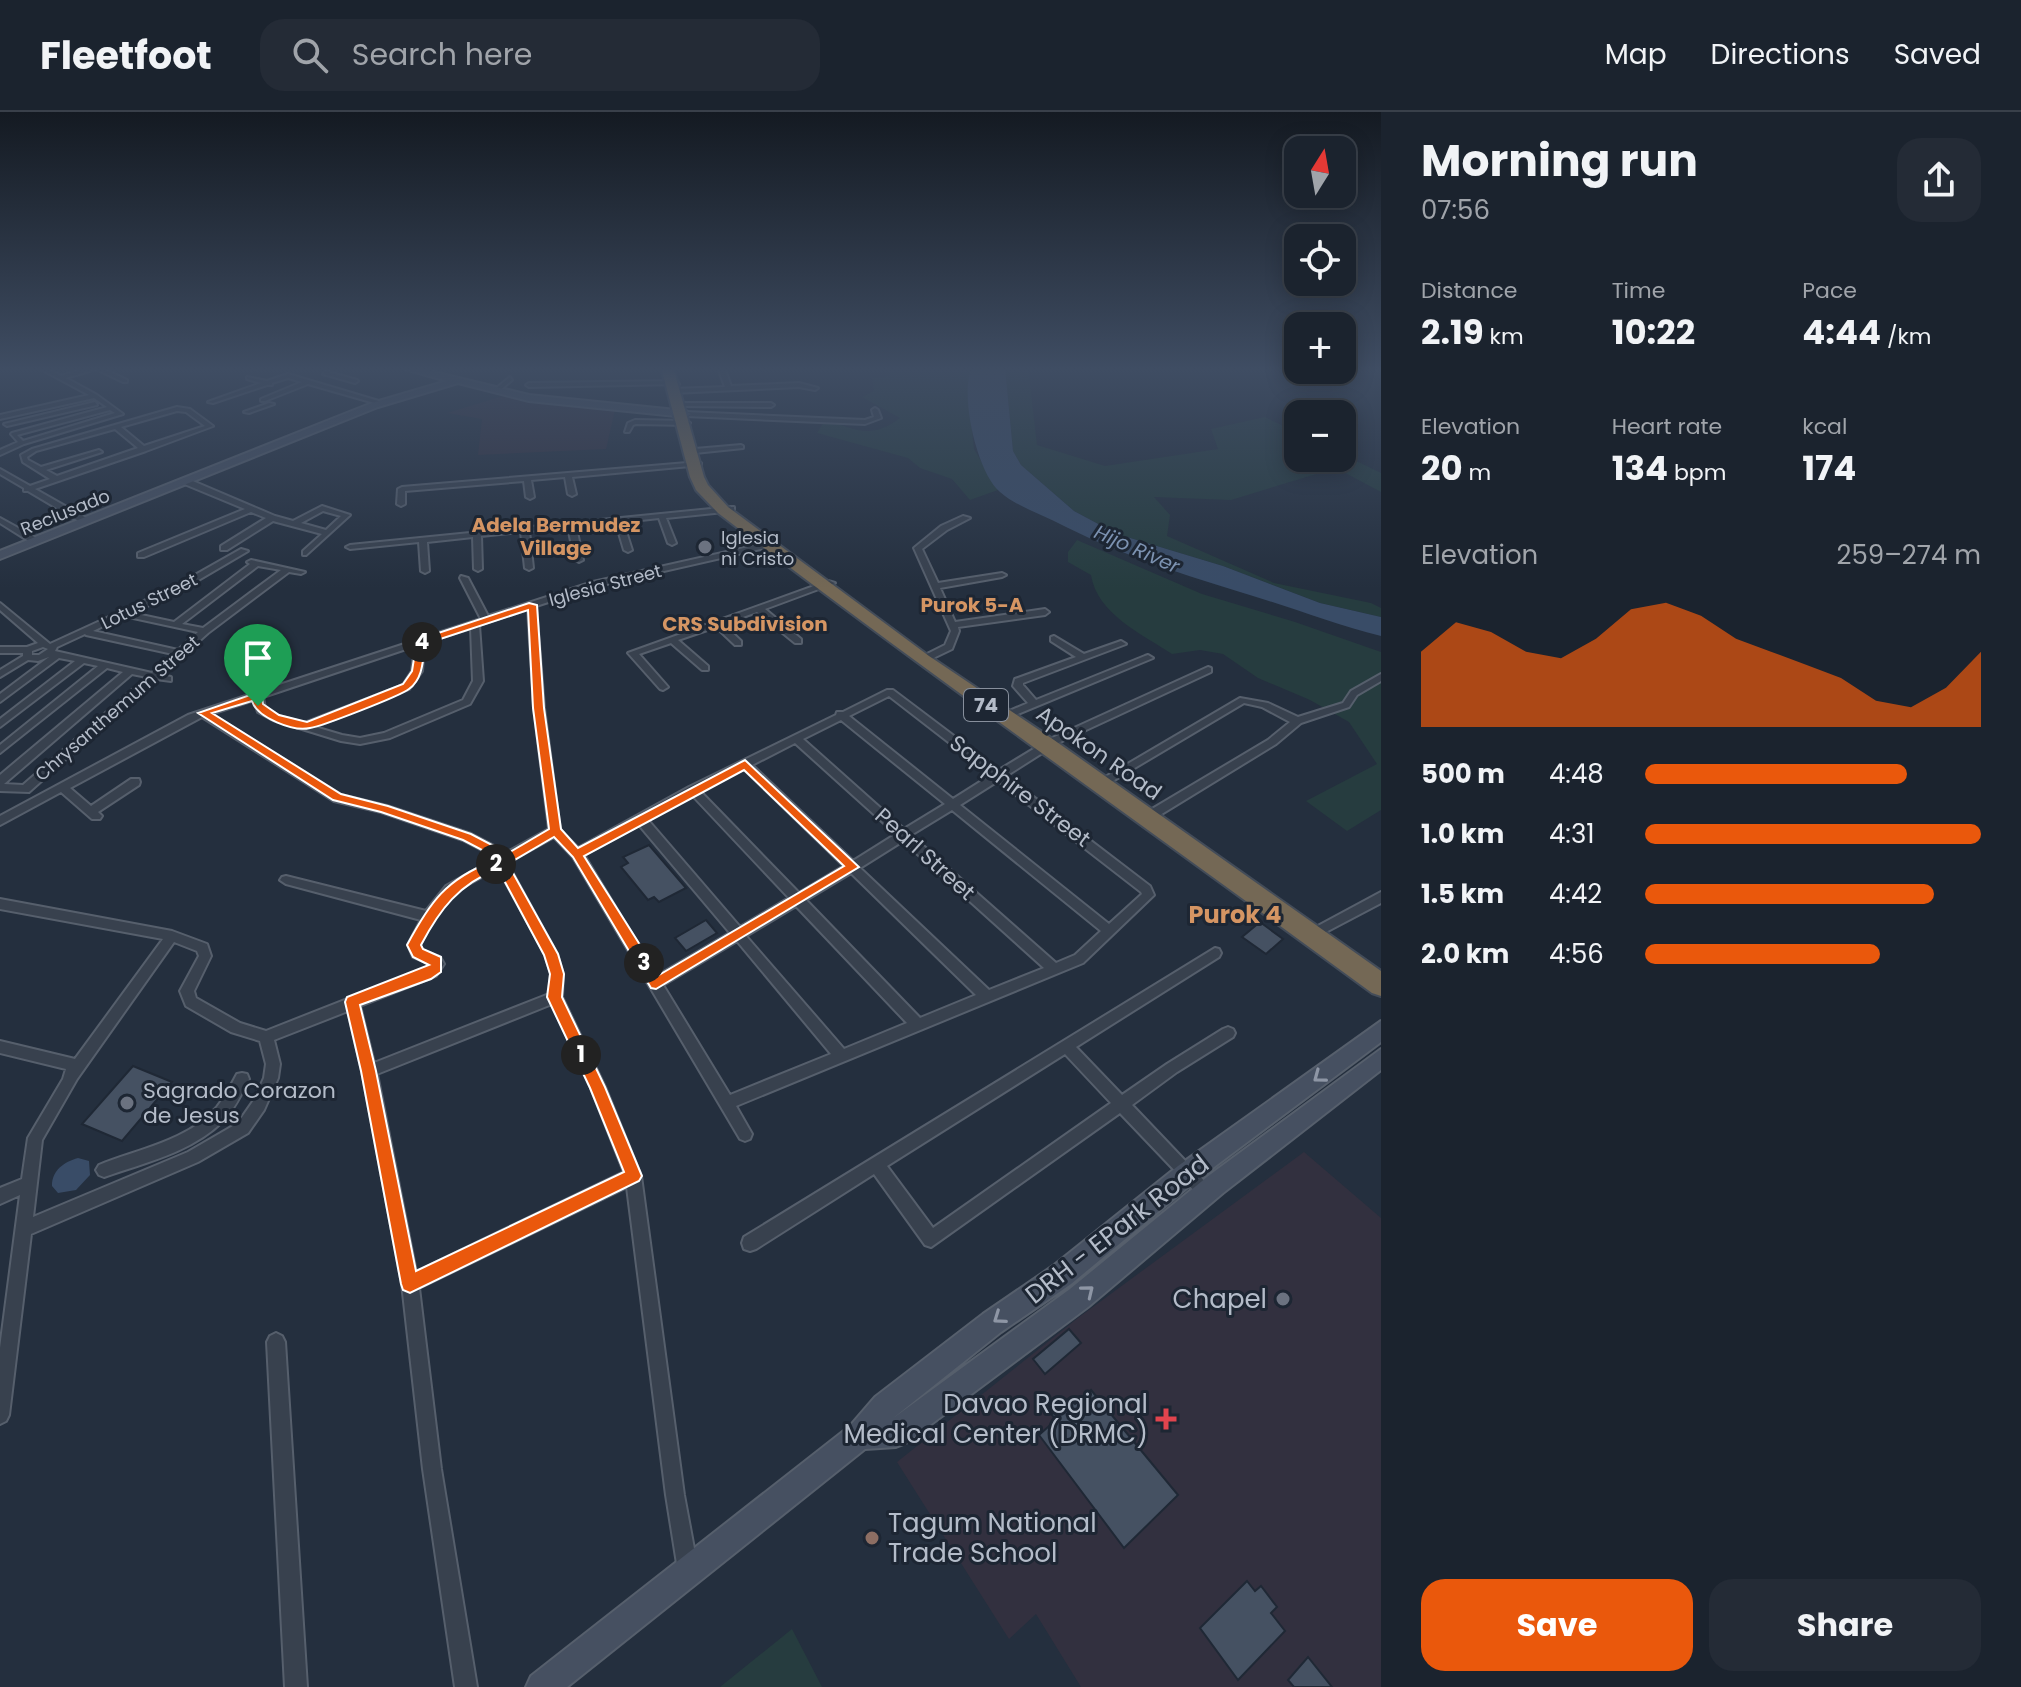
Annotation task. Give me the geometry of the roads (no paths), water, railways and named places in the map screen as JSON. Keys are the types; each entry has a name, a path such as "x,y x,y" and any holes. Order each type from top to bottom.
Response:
{"highway":[{"name":"Apokon Road","path":"691,440 701,487 771,544 1008,715 1156,812 1381,972"},
{"name":"Apokon Road","path":"1051,743 1381,985"}],"street":[{"path":"0,453 31,440"},
{"path":"56,479 25,461 23,456 68,440"},
{"path":"133,440 144,450"},
{"path":"27,489 169,440"},
{"name":"Reclusado","path":"0,555 286,440"},
{"path":"91,446 108,460"},
{"path":"401,504 402,489 696,460 741,447"},
{"path":"42,469 99,452"},
{"path":"73,459 85,469"},
{"path":"0,471 85,521"},
{"path":"568,475 572,494"},
{"path":"527,479 530,497"},
{"path":"185,481 272,518 327,533"},
{"path":"496,481 497,496"},
{"path":"141,555 251,509"},
{"path":"294,524 319,509 344,513 344,519 306,553"},
{"path":"350,547 727,510"},
{"path":"662,517 672,543"},
{"path":"224,548 272,518"},
{"path":"927,658 953,642 953,625 918,548 944,528 966,518"},
{"path":"0,520 35,541"},
{"path":"619,521 628,550"},
{"path":"572,526 579,560"},
{"path":"525,530 529,568"},
{"path":"477,535 478,569"},
{"path":"423,540 425,571"},
{"name":"Iglesia Street","path":"0,821 169,727 203,713 618,579 771,544"},
{"name":"Lotus Street","path":"51,649 244,551"},
{"path":"232,558 301,572"},
{"path":"175,625 257,563"},
{"name":"Chrysanthemum Street","path":"0,784 25,789 205,631 287,570"},
{"path":"936,586 1002,575"},
{"path":"464,578 486,620"},
{"path":"663,687 633,653 827,584"},
{"path":"532,605 539,708 555,831 577,854 745,1134"},
{"path":"0,606 51,649 82,660 168,679"},
{"path":"758,608 798,641"},
{"path":"953,625 1045,612"},
{"path":"125,614 205,631"},
{"path":"717,623 738,643"},
{"path":"244,642 258,706 266,714 350,740 374,739 467,702 478,681 475,624"},
{"path":"86,632 180,653"},
{"path":"672,639 705,668"},
{"path":"1054,639 1082,657"},
{"path":"307,726 406,687 417,671 420,642"},
{"path":"1033,703 1018,686 1018,681 1121,644"},
{"path":"0,650 28,653 51,649"},
{"path":"0,699 51,649"},
{"path":"1,672 28,653"},
{"path":"1008,715 1148,658"},
{"path":"0,724 82,660"},
{"path":"0,750 106,665"},
{"path":"656,983 852,867 1051,743 1208,670"},
{"path":"0,784 130,671"},
{"path":"1156,812 1262,748 1297,721 1346,705 1354,693 1381,677"},
{"name":"Sapphire Street","path":"840,714 890,692 1144,886 1148,892 1143,900 1108,930"},
{"path":"1107,779 1243,700 1265,705 1297,721"},
{"path":"203,713 338,798 383,809 467,837 490,849 501,862 556,967 555,997 598,1087 633,1176 675,1495 688,1570"},
{"path":"577,854 840,714 1108,930 1090,952 1055,970 727,1103"},
{"name":"Pearl Street","path":"795,738 1055,970"},
{"path":"745,764 986,996"},
{"path":"62,787 93,813 135,782"},
{"path":"693,790 917,1024"},
{"path":"642,821 841,1056"},
{"path":"0,904 172,936 205,951 187,991 191,1002 236,1028 266,1037 426,975 436,968 436,961 414,951 429,917 450,889 555,831"},
{"path":"286,880 429,917"},
{"path":"1320,930 1381,897"},
{"path":"0,1415 38,1127 72,1074 172,936"},
{"path":"750,1243 1215,953"},
{"path":"369,1071 555,997"},
{"path":"352,1002 369,1071 410,1284 432,1469 466,1687"},
{"name":"DRH - EPark Road","path":"542,1687 860,1436 885,1407 992,1323 1062,1275 1186,1174 1381,1030"},
{"path":"876,1164 931,1239 1172,1068 1228,1033"},
{"path":"24,1229 193,1157 243,1128 259,1105 271,1078 273,1064 266,1037"},
{"path":"1066,1046 1206,1193"},
{"path":"0,1047 70,1063 72,1074"},
{"name":"DRH - EPark Road","path":"860,1436 896,1433 928,1411 1079,1298 1206,1193 1381,1058"},
{"path":"104,1170 174,1143 209,1124 220,1115 242,1079"},
{"path":"410,1284 633,1176"},
{"path":"0,1196 29,1184"},
{"path":"276,1342 296,1687"}],"water":[{"name":"Hijo River","path":"975,440 1012,440 1013,451 1021,465 1074,511 1117,534 1223,566 1320,603 1381,617 1381,636 1202,580 1102,544 1026,508 1000,492 984,468"},
{"path":"78,1158 89,1161 90,1175 76,1190 58,1193 52,1186 57,1171"}],"place":[{"name":"Iglesia ni Cristo","path":"705,547"},
{"name":"Sagrado Corazon de Jesus","path":"127,1103"},
{"name":"Chapel","path":"1283,1299"},
{"name":"Davao Regional Medical Center (DRMC)","path":"1166,1419"},
{"name":"Tagum National Trade School","path":"872,1538"}],"district":[{"name":"Adela Bermudez Village","path":"556,536"},
{"name":"Purok 5-A","path":"972,605"},
{"name":"CRS Subdivision","path":"745,624"},
{"name":"Purok 4","path":"1235,914"}]}
